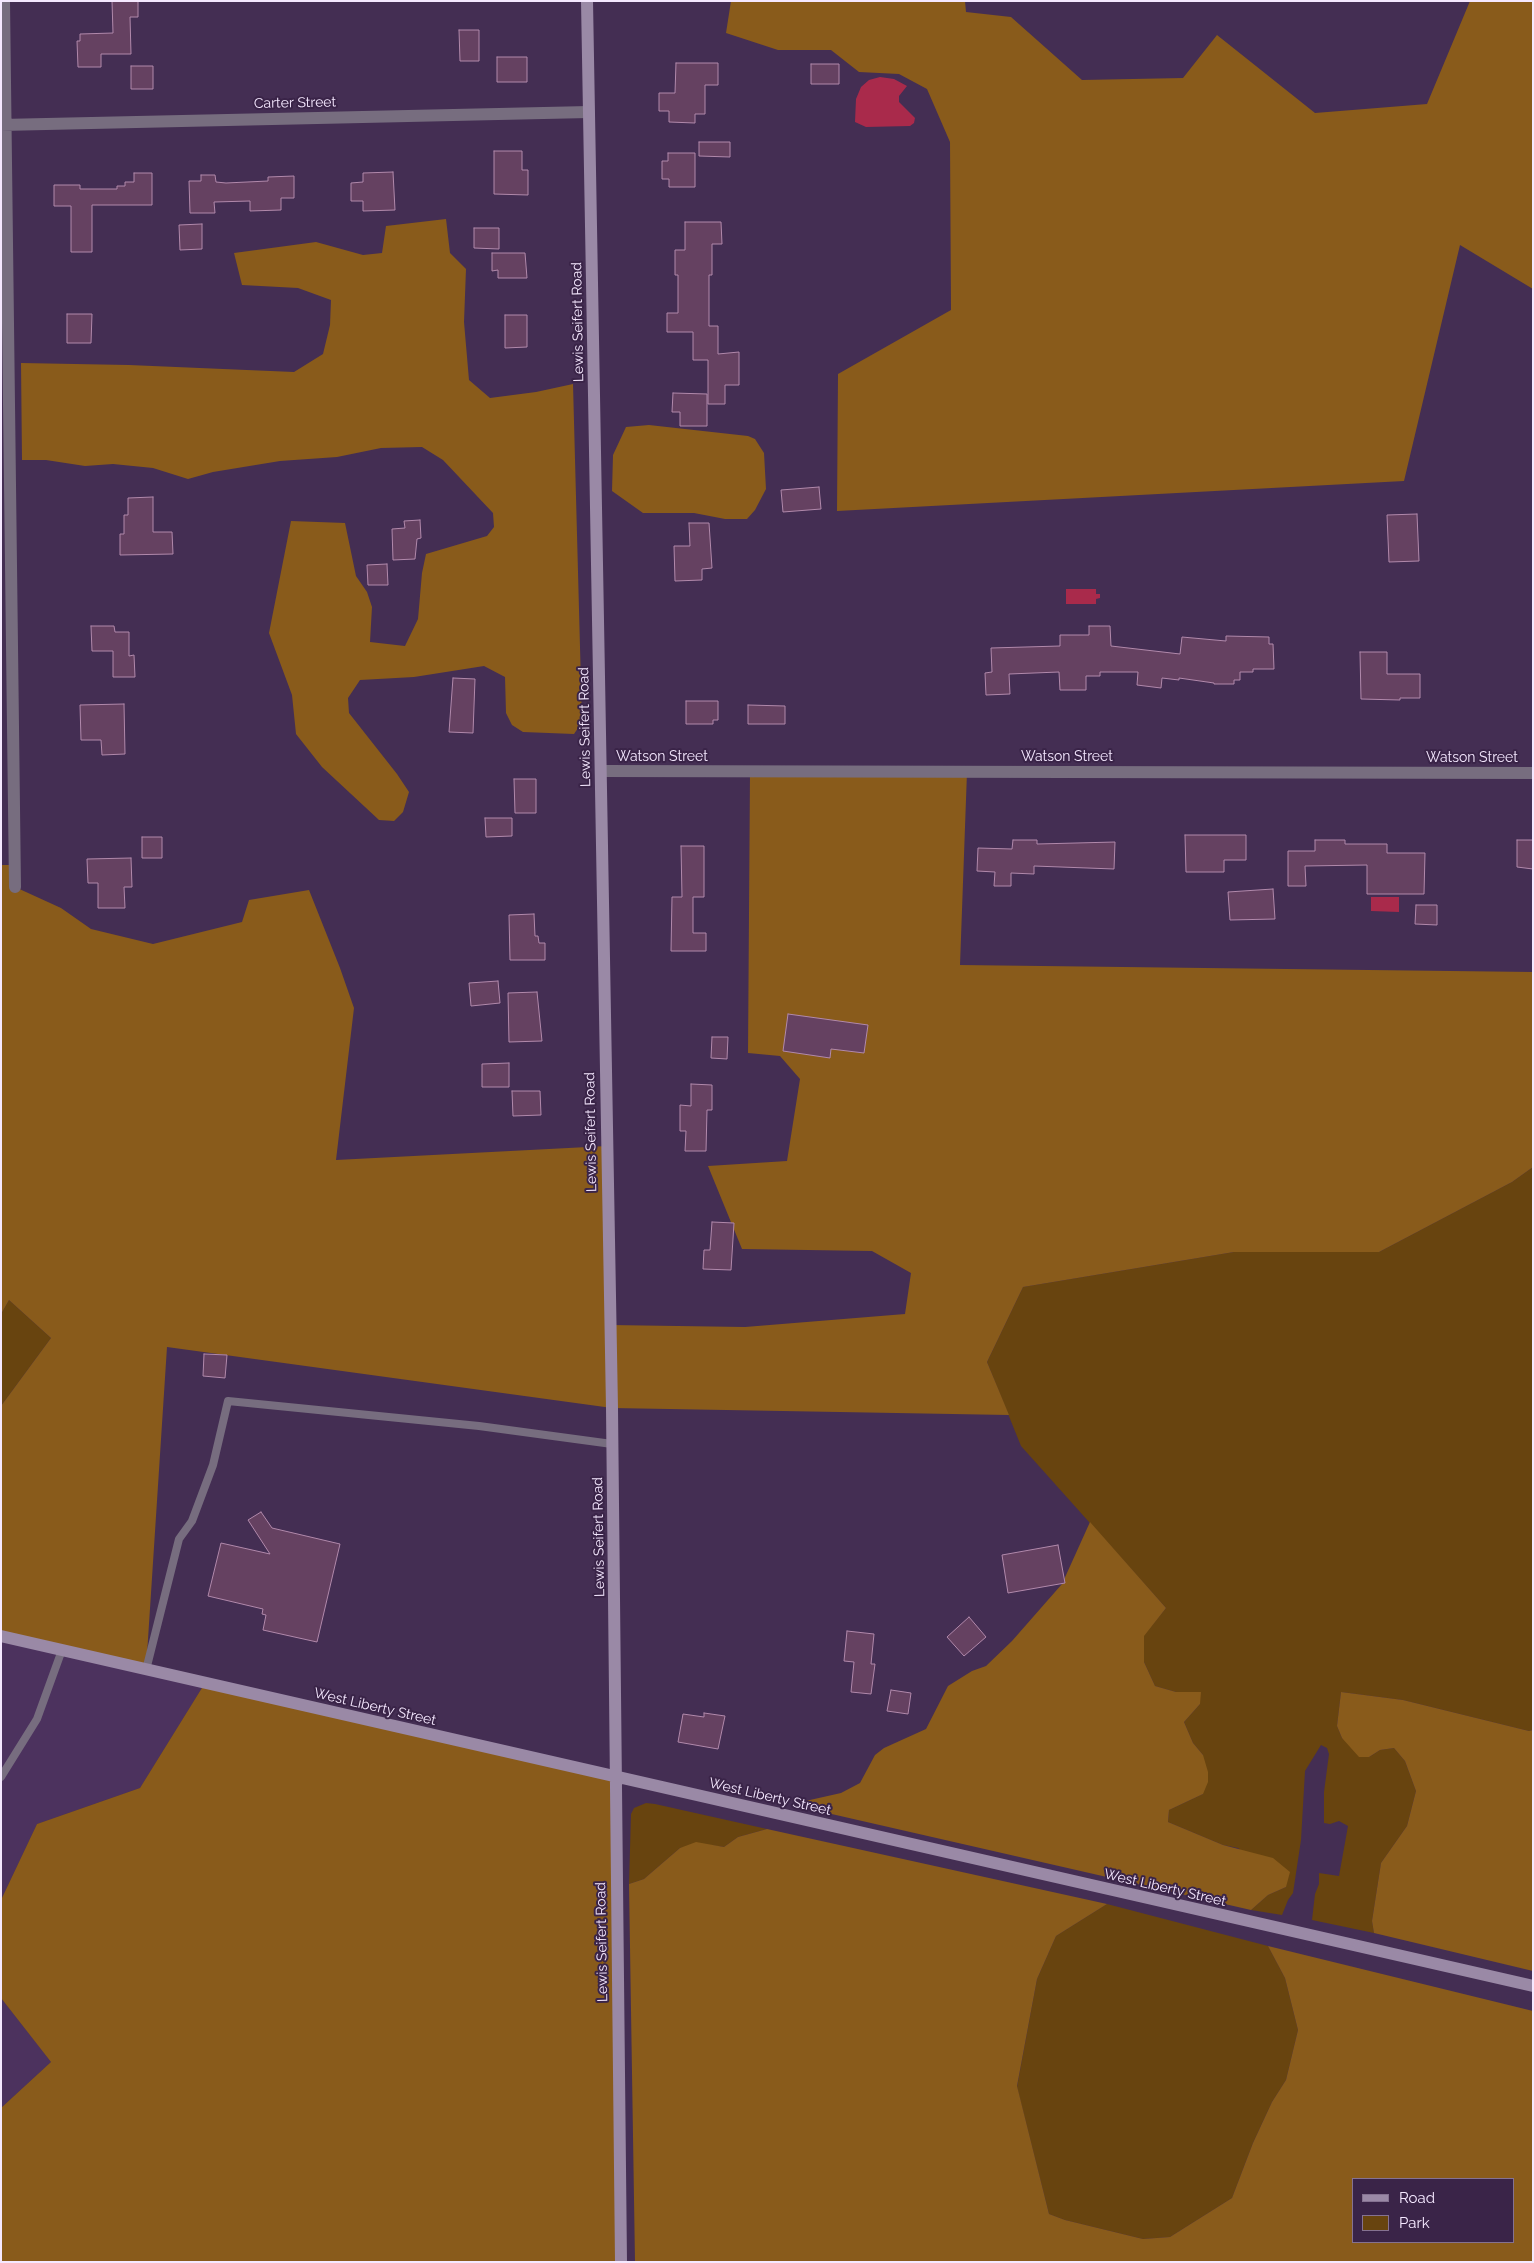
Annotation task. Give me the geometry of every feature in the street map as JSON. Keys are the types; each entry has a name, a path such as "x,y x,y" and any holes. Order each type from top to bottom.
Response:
{"street":[{"path":"4,1 4,125 15,887"},
{"name":"Lewis Seifert Road","path":"587,1 602,771 621,2262"},
{"name":"Carter Street","path":"4,125 589,112"},
{"name":"Watson Street","path":"602,771 1533,773"},
{"name":"West Liberty Street","path":"1,1636 1533,1986"}],"lane":[{"path":"146,1670 179,1539 192,1521 207,1482 228,1401 479,1426 612,1444"},
{"path":"1,1777 37,1719 62,1650"}],"shaded area":[{"path":"731,1 965,1 966,12 1011,17 1082,80 1183,78 1217,35 1315,113 1427,104 1470,1 1533,1 1533,289 1460,245 1404,481 837,511 838,374 951,310 950,142 927,89 899,74 859,72 831,50 778,50 726,33"},
{"path":"880,77 894,79 907,86 899,96 899,102 915,118 914,123 910,126 866,127 855,122 856,99 861,87 869,80"},
{"path":"446,219 450,253 466,269 464,322 469,380 490,398 536,392 573,384 582,722 574,734 523,732 512,725 506,713 505,677 484,666 414,677 360,680 348,698 349,713 409,792 403,812 394,821 379,820 322,767 296,734 292,695 269,633 291,521 345,523 356,576 367,592 372,607 370,642 405,646 418,619 422,573 426,554 487,536 494,527 493,513 443,460 422,447 381,448 337,457 280,461 213,472 188,479 153,468 113,464 85,466 46,460 22,460 21,363 129,365 294,372 323,354 330,325 331,300 298,288 242,285 234,253 316,242 363,255 382,253 386,226"},
{"path":"649,425 748,436 755,439 764,453 766,489 755,510 747,519 725,519 694,513 643,513 612,491 613,455 626,427"},
{"path":"1066,589 1096,589 1096,594 1100,594 1100,598 1096,599 1096,604 1066,604"},
{"path":"750,772 967,772 960,965 1533,972 1533,1167 1512,1182 1379,1252 1234,1252 1023,1287 987,1362 1009,1415 612,1408 167,1347 146,1670 1,1636 1,1406 51,1338 9,1300 1,1314 1,865 15,865 15,887 61,908 91,929 153,944 242,922 249,900 309,890 354,1008 336,1160 607,1146 610,1325 745,1327 905,1314 911,1273 872,1251 742,1249 708,1166 787,1161 800,1079 780,1056 748,1053"},
{"path":"1371,897 1399,897 1399,912 1371,911"},
{"path":"1090,1522 1166,1608 1144,1636 1144,1662 1155,1686 1176,1692 1201,1692 1200,1704 1184,1722 1193,1743 1203,1755 1208,1772 1208,1782 1203,1794 1169,1810 1168,1822 1223,1845 1273,1858 1290,1872 1286,1887 1268,1895 1251,1910 801,1807 801,1802 841,1793 860,1783 875,1755 884,1748 926,1729 948,1686 972,1671 986,1666 1012,1641 1062,1584"},
{"path":"1,1636 205,1683 140,1788 37,1824 1,1900"},
{"path":"205,1683 615,1777 621,2262 1,2262 1,2108 51,2062 1,1998 1,1900 37,1824 140,1788"},
{"path":"1341,1692 1403,1700 1529,1731 1533,1730 1533,1971 1374,1933 1372,1921 1381,1863 1407,1826 1416,1791 1405,1761 1394,1748 1380,1750 1369,1757 1359,1757 1342,1738 1337,1726"},
{"path":"767,1829 1107,1904 1056,1936 1037,1979 1017,2086 1049,2214 1065,2220 1143,2239 1170,2237 1232,2198 1253,2143 1272,2102 1286,2080 1298,2030 1285,1978 1268,1946 1533,2011 1533,2262 635,2262 629,1884 644,1879 680,1848 696,1842 724,1847 738,1837"},
{"path":"1,1998 51,2062 1,2108"}],"green space":[{"path":"1533,1167 1533,1730 1529,1731 1403,1700 1341,1692 1337,1726 1342,1738 1369,1757 1380,1750 1394,1748 1405,1761 1416,1791 1407,1826 1381,1863 1372,1921 1374,1933 1312,1920 1315,1894 1319,1884 1319,1873 1339,1876 1348,1826 1339,1821 1330,1824 1324,1823 1324,1792 1329,1754 1327,1748 1321,1745 1305,1771 1301,1840 1293,1893 1282,1915 1251,1910 1268,1895 1286,1887 1238,1848 1223,1845 1168,1822 1169,1810 1203,1794 1203,1755 1193,1743 1184,1722 1200,1704 1176,1692 1155,1686 1144,1662 1144,1635 1166,1608 1021,1446 987,1362 1023,1287 1234,1252 1379,1252 1512,1182"},
{"path":"9,1300 51,1338 1,1406 1,1314"},
{"path":"646,1803 767,1829 738,1837 724,1847 710,1845 680,1848 644,1879 629,1884 631,1814 634,1808"},
{"path":"1107,1904 1268,1946 1285,1978 1298,2030 1286,2080 1272,2102 1253,2143 1232,2198 1170,2237 1143,2239 1065,2220 1049,2214 1017,2087 1037,1979 1056,1936"}],"building":[{"path":"112,1 138,1 138,17 130,17 131,54 101,54 101,67 78,67 77,41 80,41 80,34 113,33"},
{"path":"459,30 479,30 479,61 460,61"},
{"path":"497,57 527,57 527,82 497,82"},
{"path":"676,63 718,63 718,85 705,85 705,114 695,114 695,123 669,122 669,111 659,111 659,93 675,93"},
{"path":"811,64 839,64 839,84 811,84"},
{"path":"131,66 153,66 153,89 131,89"},
{"path":"699,142 730,142 730,157 699,156"},
{"path":"494,151 522,151 522,170 528,170 528,195 494,194"},
{"path":"668,153 695,153 695,187 669,187 669,179 662,179 662,161 668,161"},
{"path":"393,172 395,210 363,211 363,201 351,201 351,183 363,182 363,173"},
{"path":"134,173 152,173 152,205 92,205 92,252 71,252 71,206 54,206 54,185 80,185 80,189 117,189 117,186 125,186 125,182 134,182"},
{"path":"201,175 215,175 216,182 226,183 268,181 268,177 294,176 294,198 281,198 281,210 250,211 250,201 214,202 215,213 190,213 189,181 201,181"},
{"path":"685,222 721,222 722,244 712,244 712,275 709,275 709,326 718,326 718,354 739,352 739,385 725,385 725,404 708,404 708,360 693,360 693,332 667,332 667,313 678,313 678,275 675,275 675,250 685,250"},
{"path":"202,224 202,249 180,250 179,225"},
{"path":"474,228 499,228 499,249 474,248"},
{"path":"492,253 525,253 527,278 498,278 498,270 492,271"},
{"path":"67,314 92,314 91,343 67,343"},
{"path":"505,315 527,315 527,347 505,348"},
{"path":"673,393 707,394 707,426 680,426 680,412 672,412"},
{"path":"819,487 821,509 783,512 781,490"},
{"path":"153,497 153,532 172,532 173,554 120,555 120,534 124,534 124,515 128,515 128,498"},
{"path":"1417,514 1419,561 1389,562 1387,515"},
{"path":"420,520 421,538 417,539 415,559 393,560 392,529 405,528 404,521"},
{"path":"689,523 709,523 712,568 702,569 702,580 675,581 674,546 690,546"},
{"path":"387,564 388,585 368,585 367,565"},
{"path":"91,626 114,626 115,632 129,632 129,656 134,655 135,677 113,677 113,651 92,651"},
{"path":"1089,626 1110,626 1111,646 1180,654 1182,637 1226,641 1226,636 1269,637 1269,644 1273,644 1274,669 1253,669 1253,672 1240,672 1240,680 1234,680 1234,684 1214,684 1179,678 1179,680 1162,678 1161,688 1137,685 1138,672 1100,672 1100,676 1086,676 1086,690 1060,690 1059,672 1009,674 1010,694 986,695 985,673 992,672 991,648 1060,646 1060,635 1089,635"},
{"path":"1360,652 1387,652 1387,674 1420,674 1420,698 1400,698 1400,700 1361,699"},
{"path":"453,678 475,679 473,733 449,732"},
{"path":"686,701 718,701 718,720 713,720 713,724 686,724"},
{"path":"124,704 125,754 102,755 101,740 81,740 80,705"},
{"path":"748,705 785,706 785,724 748,724"},
{"path":"514,779 536,779 536,813 515,813"},
{"path":"485,818 512,818 512,836 486,837"},
{"path":"1185,835 1246,835 1246,860 1224,860 1224,872 1186,872"},
{"path":"142,837 162,837 162,858 142,858"},
{"path":"1013,840 1037,840 1037,844 1115,842 1114,869 1034,866 1034,874 1011,873 1011,886 994,886 995,872 977,871 978,848 1012,849"},
{"path":"1315,840 1345,840 1345,844 1387,844 1387,853 1425,853 1424,894 1367,894 1367,865 1305,866 1306,886 1288,886 1288,851 1315,851"},
{"path":"1517,840 1533,840 1533,869 1517,867"},
{"path":"681,846 704,846 704,897 693,897 693,933 706,933 706,951 671,951 672,897 682,897"},
{"path":"131,858 132,887 124,887 125,908 98,908 98,883 88,883 87,859"},
{"path":"1273,889 1275,919 1230,920 1228,892"},
{"path":"1416,905 1437,905 1437,925 1415,924"},
{"path":"534,914 535,936 538,936 539,943 545,943 545,960 510,960 509,915"},
{"path":"498,981 500,1003 471,1006 469,983"},
{"path":"537,992 542,1041 509,1042 508,993"},
{"path":"788,1014 868,1025 864,1053 831,1049 830,1058 783,1051"},
{"path":"712,1037 728,1037 727,1059 711,1058"},
{"path":"509,1063 509,1087 482,1087 482,1064"},
{"path":"691,1084 712,1085 712,1110 707,1110 706,1151 685,1151 686,1131 680,1131 680,1105 691,1106"},
{"path":"512,1091 540,1091 541,1115 513,1116"},
{"path":"712,1222 734,1223 731,1270 703,1269 704,1250 710,1250"},
{"path":"204,1354 227,1355 225,1378 203,1376"},
{"path":"261,1512 272,1528 340,1544 317,1642 263,1630 266,1615 262,1614 263,1609 208,1596 221,1543 270,1554 248,1520"},
{"path":"1058,1545 1065,1583 1008,1593 1002,1555"},
{"path":"969,1617 986,1637 964,1656 947,1637"},
{"path":"847,1631 874,1634 871,1664 875,1664 871,1694 851,1692 854,1662 844,1661"},
{"path":"891,1690 911,1693 908,1714 887,1711"},
{"path":"704,1713 725,1716 718,1749 678,1742 683,1714 704,1717"}]}
